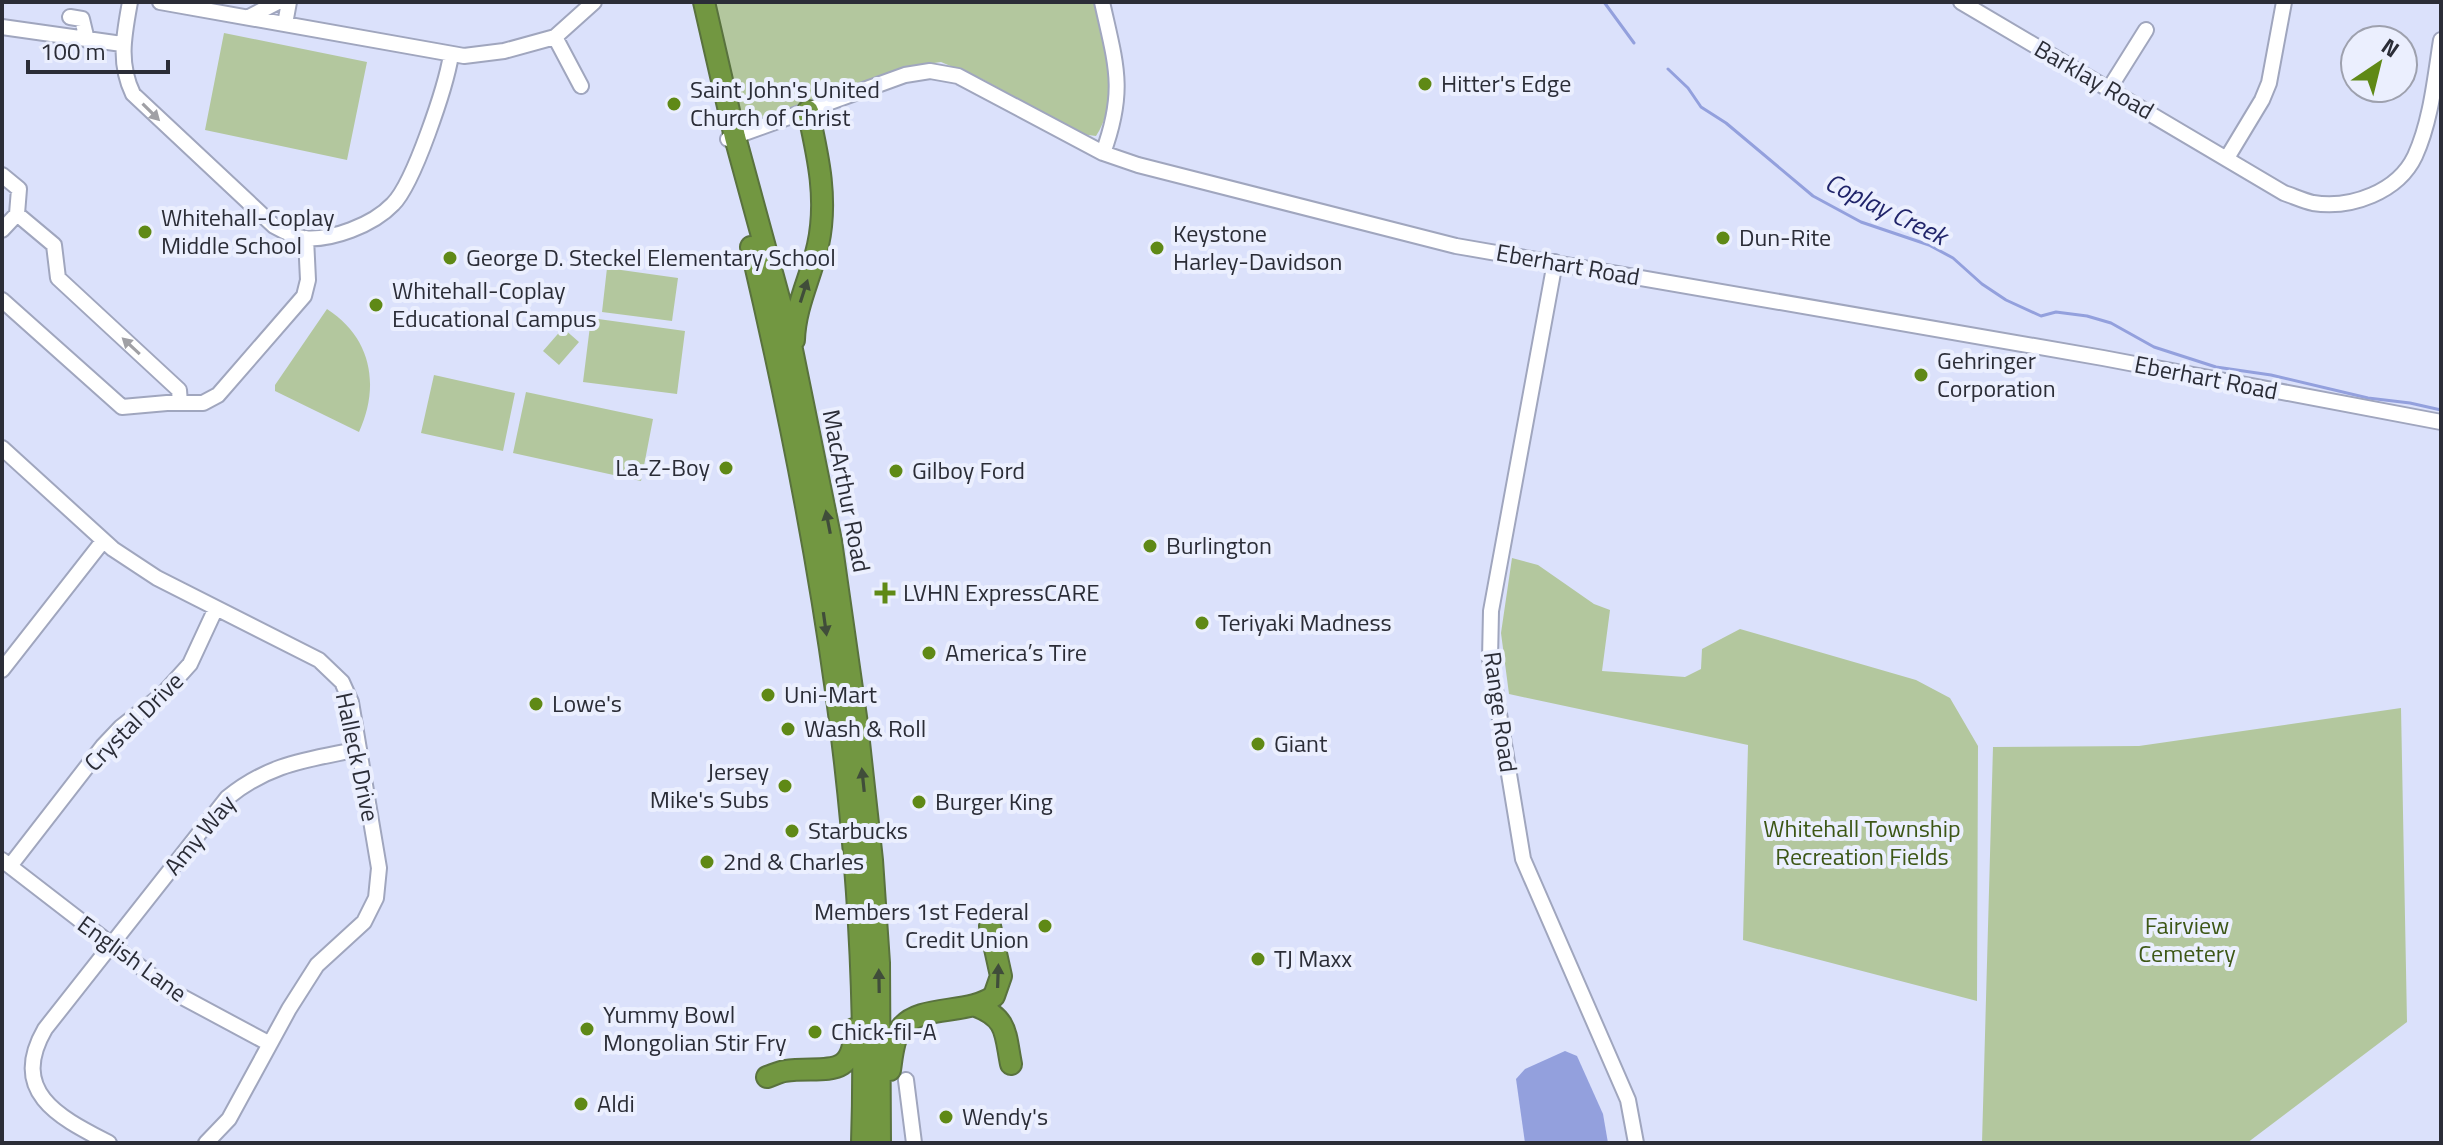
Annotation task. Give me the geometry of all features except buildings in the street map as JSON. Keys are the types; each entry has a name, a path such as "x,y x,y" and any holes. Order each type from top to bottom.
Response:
{"highway":[{"name":"MacArthur Road","path":"692,2 796,368 831,541 859,738 876,912 882,1092 880,1143"},
{"name":"MacArthur Road","path":"704,2 817,563 852,830 862,984 862,1143"},
{"path":"796,368 794,326 818,244 823,199 808,111"},
{"path":"882,1092 903,1025 918,1016 976,1006 994,996 1001,982 990,926"},
{"path":"862,984 854,1002 852,1048 845,1063 830,1070 786,1071 767,1077 786,1082 846,1083 855,1089 863,1106"},
{"path":"976,1006 995,1015 1002,1023 1011,1064"}],"street":[{"path":"130,2 122,44 125,78 133,94 274,226 293,236 330,235 357,226 392,205 415,166 451,55"},
{"path":"160,2 464,56 504,51 555,37 594,2"},
{"path":"248,17 278,2"},
{"path":"285,24 289,2"},
{"path":"1102,2 1118,74 1116,111 1103,153"},
{"name":"Barklay Road","path":"1961,2 2284,193 2313,203 2350,202 2377,193 2398,179 2413,159 2436,99 2441,40"},
{"path":"2227,158 2269,83 2284,2"},
{"path":"70,17 82,19 87,40"},
{"path":"2,27 122,44"},
{"path":"2109,89 2146,30"},
{"path":"555,37 581,86"},
{"name":"Eberhart Road","path":"731,138 905,75 930,71 944,73 983,87 1103,153 1138,165 1456,246 2088,356 2441,422"},
{"path":"2,175 19,189 17,214 2,230"},
{"path":"17,214 54,245 58,278 179,390 180,403"},
{"path":"2,300 122,407 203,403 218,395 304,296 308,280 306,238"},
{"name":"Range Road","path":"1555,262 1491,611 1490,659 1523,859 1628,1100 1636,1143"},
{"name":"Halleck Drive","path":"3,451 103,541 157,578 319,660 334,672 351,702 379,868 376,898 364,922 317,965 229,1119 206,1143"},
{"path":"2,670 103,541"},
{"name":"Crystal Drive","path":"6,863 103,746 163,694 190,664 216,608"},
{"name":"Amy Way","path":"111,945 215,810 245,783 294,762 359,749"},
{"name":"English Lane","path":"6,863 173,992 270,1044"},
{"path":"109,1143 54,1112 40,1092 34,1069 35,1049 45,1029 111,945"},
{"path":"906,1080 914,1143"}],"green space":[{"path":"714,2 1094,2 1108,70 1108,104 1104,121 1096,136 1081,134 984,80 941,62 927,64 740,127"},
{"path":"224,33 367,62 347,160 205,130"},
{"path":"607,268 678,278 672,321 602,312"},
{"path":"327,309 354,334 368,364 369,397 359,432 275,391 275,385"},
{"path":"591,318 685,331 677,394 583,382"},
{"path":"563,328 579,342 559,365 543,351"},
{"path":"434,375 515,393 503,451 421,433"},
{"path":"526,392 653,419 641,481 513,453"},
{"name":"Whitehall Township Recreation Fields","path":"1512,558 1538,565 1594,604 1610,610 1602,671 1685,677 1701,669 1702,649 1740,629 1916,680 1950,698 1978,746 1977,1001 1743,940 1748,745 1509,694 1501,633"},
{"name":"Fairview Cemetery","path":"2401,708 2407,1022 2247,1143 1982,1143 1993,747 2139,746"}],"water":[{"path":"1565,1051 1577,1056 1603,1114 1608,1143 1525,1143 1516,1079 1525,1069"}],"waterway":[{"name":"Coplay Creek","path":"1604,2 1634,43"},
{"name":"Coplay Creek","path":"1668,69 1688,88 1701,107 1726,123 1813,196 1861,222 1929,245 1953,258 2006,300 2041,316 2056,312 2087,316 2111,323 2154,347 2216,367 2271,375 2368,398 2441,410"}],"place":[{"name":"Hitter's Edge","path":"1425,84"},
{"name":"Saint John's United Church of Christ","path":"674,104"},
{"name":"Whitehall-Coplay Middle School","path":"145,232"},
{"name":"Dun-Rite","path":"1723,238"},
{"name":"Keystone Harley-Davidson","path":"1157,248"},
{"name":"George D. Steckel Elementary School","path":"450,258"},
{"name":"Whitehall-Coplay Educational Campus","path":"376,305"},
{"name":"Gehringer Corporation","path":"1921,375"},
{"name":"La-Z-Boy","path":"726,468"},
{"name":"Gilboy Ford","path":"896,471"},
{"name":"Burlington","path":"1150,546"},
{"name":"LVHN ExpressCARE","path":"885,593"},
{"name":"Teriyaki Madness","path":"1202,623"},
{"name":"America’s Tire","path":"929,653"},
{"name":"Uni-Mart","path":"768,695"},
{"name":"Lowe's","path":"536,704"},
{"name":"Wash & Roll","path":"788,729"},
{"name":"Giant","path":"1258,744"},
{"name":"Jersey Mike's Subs","path":"785,786"},
{"name":"Burger King","path":"919,802"},
{"name":"Starbucks","path":"792,831"},
{"name":"2nd & Charles","path":"707,862"},
{"name":"Members 1st Federal Credit Union","path":"1045,926"},
{"name":"TJ Maxx","path":"1258,959"},
{"name":"Yummy Bowl Mongolian Stir Fry","path":"587,1029"},
{"name":"Chick-fil-A","path":"815,1032"},
{"name":"Aldi","path":"581,1104"},
{"name":"Wendy's","path":"946,1117"}]}
